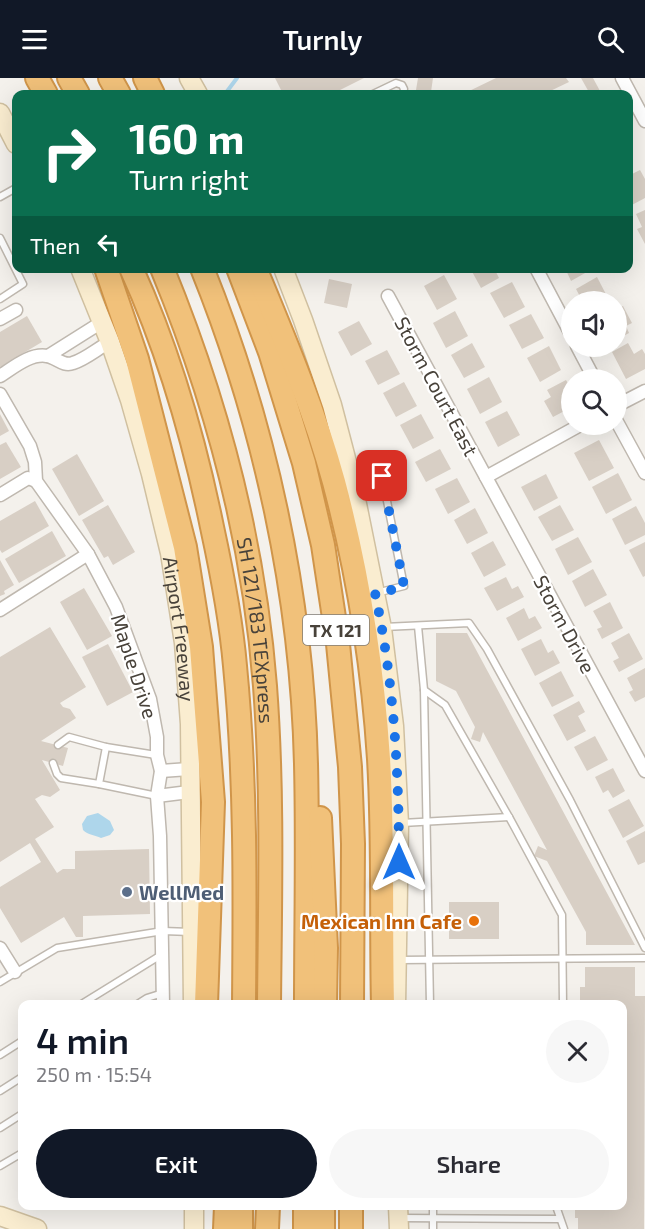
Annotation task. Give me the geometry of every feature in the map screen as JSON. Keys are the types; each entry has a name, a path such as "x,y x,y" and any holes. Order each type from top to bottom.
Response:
{"highway":[{"path":"108,273 137,359 185,547 201,647 213,802 206,1000"},
{"path":"134,273 183,406 203,482 224,583 235,664 241,741 245,925 244,1000"},
{"name":"SH 121/183 TEXpress","path":"164,273 224,446 240,515 258,625 265,685 268,747 269,1000"},
{"name":"SH 121/183 TEXpress","path":"204,273 231,347 265,466 289,586 303,709 306,763 306,1000"},
{"name":"TX 121","path":"240,273 273,363 304,463 324,545 338,644 350,767 353,844 352,1000"},
{"path":"257,273 315,421 336,491 359,590 379,759 383,1000"},
{"path":"303,709 317,765 326,948 325,1000"},
{"path":"231,1000 232,954 245,925"},
{"path":"267,1229 268,1210"},
{"path":"305,1210 305,1229"},
{"path":"323,1210 323,1229"},
{"path":"351,1210 351,1229"}],"main road":[{"path":"0,113 12,136"},
{"name":"Airport Freeway","path":"82,273 130,400 151,474 170,553 184,643 190,724 193,1000"},
{"path":"285,273 332,405 352,480 382,628 394,726 399,824 396,1000"},
{"path":"0,1216 37,1229"}],"street":[{"path":"633,99 645,121"},
{"path":"539,273 561,315"},
{"name":"Storm Court East","path":"388,296 486,477"},
{"path":"0,319 16,310"},
{"path":"48,356 102,322"},
{"path":"0,376 26,359 39,356 48,356 61,363 72,364 110,342"},
{"path":"627,400 645,391"},
{"name":"Maple Drive","path":"0,394 30,446 35,462 36,481 88,554 116,607 150,699 161,771 157,796 163,931 163,999"},
{"path":"486,477 562,435"},
{"path":"624,435 645,473"},
{"name":"Storm Drive","path":"486,477 645,771"},
{"path":"0,495 28,478 36,481"},
{"path":"0,610 88,554"},
{"path":"161,771 189,769"},
{"path":"157,796 189,792"},
{"path":"0,948 15,972"}],"lane":[{"path":"381,90 396,83 402,85 404,90"},
{"path":"0,238 12,263"},
{"path":"0,299 23,285 17,273"},
{"path":"352,480 378,474 382,476 404,586 375,593"},
{"path":"382,628 469,623 487,649 570,800 645,948"},
{"path":"418,626 424,690 430,1000"},
{"path":"424,690 445,705 510,817 562,915 563,1000"},
{"path":"58,745 69,737 106,747 157,755"},
{"path":"99,784 106,747"},
{"path":"53,763 61,778 157,796"},
{"path":"399,824 510,817"},
{"path":"0,982 57,948 163,931 192,932"},
{"path":"88,1000 163,954"},
{"path":"396,960 645,958"},
{"path":"144,1000 147,998 163,999"},
{"path":"0,1055 18,1044"},
{"path":"0,1091 18,1080"},
{"path":"0,1128 18,1117"},
{"path":"0,1166 18,1155"},
{"path":"433,1210 433,1229"},
{"path":"557,1210 564,1229"},
{"path":"398,1218 560,1219"}],"water":[{"path":"98,813 110,821 114,830 110,835 101,838 85,832 82,824 87,816"}],"building":[{"path":"275,78 364,78 340,90 281,90"},
{"path":"418,78 433,78 431,90 416,90"},
{"path":"496,78 566,78 569,82 552,90 471,90"},
{"path":"581,78 593,78 599,90 588,90"},
{"path":"640,170 645,179 645,198 633,204 633,174"},
{"path":"645,210 645,244 637,229 642,227 636,214"},
{"path":"473,273 496,273 499,278 481,288"},
{"path":"567,273 585,273 571,281"},
{"path":"444,275 457,299 437,310 424,286"},
{"path":"597,277 604,291 577,291 576,289"},
{"path":"329,279 352,284 347,308 324,303"},
{"path":"512,282 525,307 504,318 490,293"},
{"path":"455,311 468,336 446,348 433,323"},
{"path":"531,314 544,338 522,349 509,325"},
{"path":"627,314 632,323 627,326"},
{"path":"27,316 42,342 0,367 0,332"},
{"path":"359,321 372,344 351,356 338,332"},
{"path":"472,343 485,367 464,378 451,355"},
{"path":"627,344 634,354 642,349 645,354 645,369 627,378 627,369 621,369 615,357 627,357"},
{"path":"549,346 561,370 540,382 527,358"},
{"path":"387,350 400,374 378,385 365,361"},
{"path":"489,377 502,402 480,414 467,389"},
{"path":"404,382 417,406 396,417 383,393"},
{"path":"561,383 561,413 553,417 544,401 551,397 547,390"},
{"path":"507,411 520,435 498,447 485,422"},
{"path":"0,414 9,431 0,436"},
{"path":"421,414 434,438 413,449 400,425"},
{"path":"599,440 614,468 589,481 574,453"},
{"path":"6,442 21,467 0,479 0,445"},
{"path":"440,449 451,469 426,482 415,462"},
{"path":"77,454 104,501 79,516 52,469"},
{"path":"618,473 632,500 606,514 592,487"},
{"path":"546,474 558,498 534,511 521,487"},
{"path":"457,478 470,502 448,514 435,489"},
{"path":"35,501 49,526 2,553 0,550 0,521"},
{"path":"108,505 135,552 113,565 108,556 104,558 82,520"},
{"path":"560,505 574,530 552,541 538,517"},
{"path":"636,506 645,523 645,535 625,545 612,519"},
{"path":"475,508 488,533 467,544 454,520"},
{"path":"52,531 66,556 19,583 5,559"},
{"path":"578,537 592,562 568,575 555,549"},
{"path":"493,541 506,565 484,577 471,553"},
{"path":"645,542 645,576 643,577 629,550"},
{"path":"0,560 14,585 0,596"},
{"path":"593,569 607,595 585,607 572,581"},
{"path":"506,577 512,589 518,586 524,597 497,611 484,588"},
{"path":"84,588 112,636 87,650 60,602"},
{"path":"610,602 623,628 602,639 597,629 602,627 593,611"},
{"path":"524,608 529,619 535,616 542,628 518,641 506,618"},
{"path":"50,627 86,687 60,703 63,707 70,709 76,718 41,741 68,748 63,766 42,760 60,790 50,797 42,795 35,799 54,827 35,839 57,873 63,869 75,869 75,851 149,849 150,914 83,916 83,937 76,937 64,917 21,943 0,908 0,887 41,862 30,843 0,862 0,657"},
{"path":"436,633 467,633 635,945 586,945 586,932 547,861 534,856 538,846 547,850 483,732 480,742 471,739 475,727 456,691 436,681"},
{"path":"629,633 643,659 619,672 613,661 619,658 611,643"},
{"path":"541,639 548,653 553,650 560,663 535,676 521,649"},
{"path":"108,644 133,692 107,706 82,657"},
{"path":"645,668 645,697 635,702 629,692 633,690 627,678"},
{"path":"561,671 574,696 552,707 539,683"},
{"path":"579,701 585,712 578,716 586,731 567,741 553,715"},
{"path":"595,736 608,760 587,771 574,747"},
{"path":"613,768 625,791 613,798 608,790 603,793 595,777"},
{"path":"629,799 644,826 623,838 608,810"},
{"path":"645,831 645,862 638,865 626,841"},
{"name":"Mexican Inn Cafe","path":"449,902 499,902 499,939 449,939"},
{"path":"585,967 635,967 635,996 645,996 644,1229 578,1229 578,1218 575,1218 575,1210 627,1210 627,1000 580,1000 580,987 585,987"}],"waterway":[{"path":"228,90 237,78"}],"place":[{"name":"WellMed","path":"127,892"},
{"name":"Mexican Inn Cafe","path":"474,921"}],"route":[{"path":"382,476 404,586 375,593 382,628 394,726 399,862"}]}
